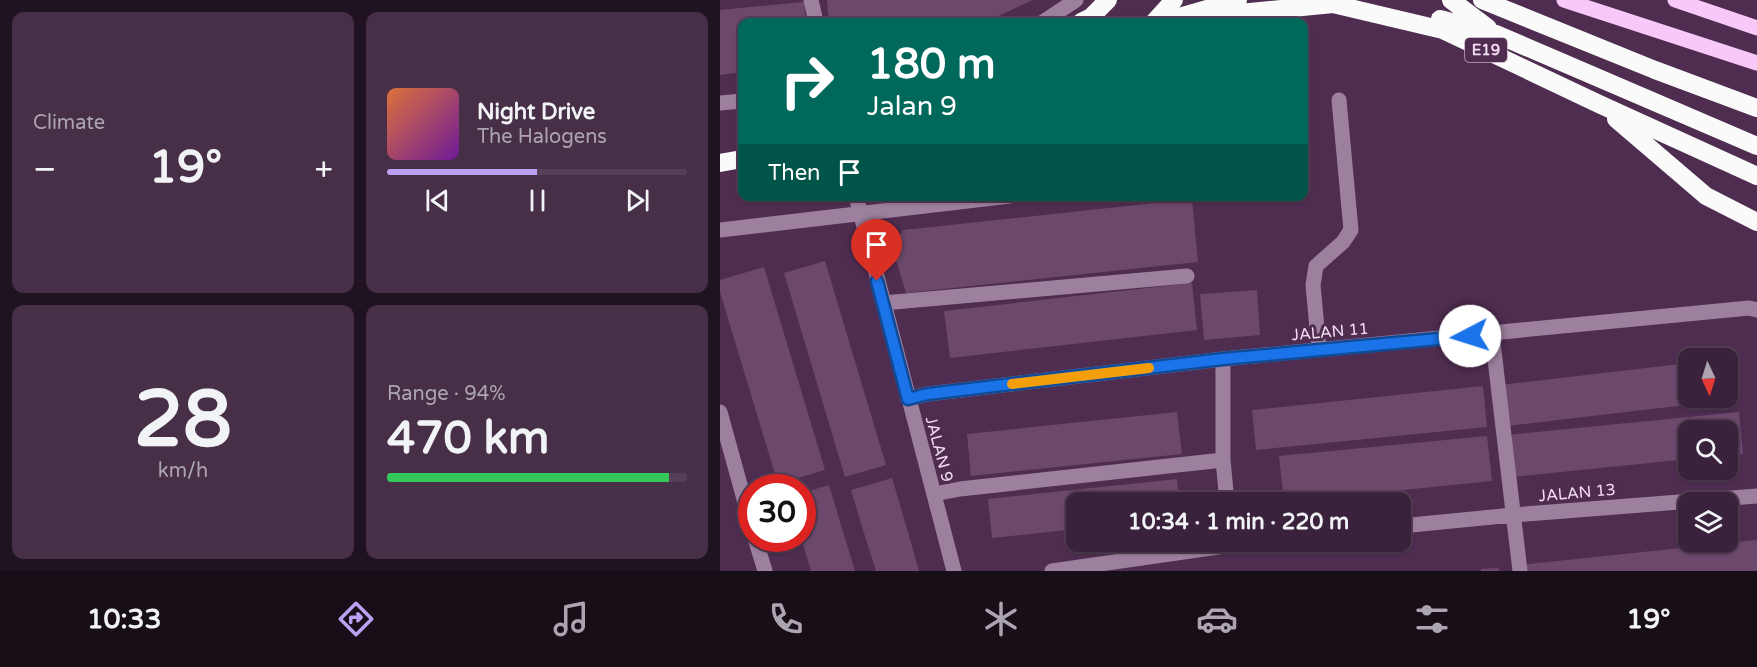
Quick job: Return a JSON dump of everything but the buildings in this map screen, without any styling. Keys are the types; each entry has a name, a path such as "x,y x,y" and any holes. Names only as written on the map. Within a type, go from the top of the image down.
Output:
{"highway":[{"path":"1087,18 1108,0"},
{"path":"1157,18 1173,0"},
{"path":"1175,18 1238,0"},
{"name":"E19","path":"1368,0 1496,34 1757,146"},
{"path":"1451,0 1496,34"},
{"path":"1482,0 1655,70 1757,108"},
{"name":"E19","path":"1216,18 1239,13 1333,4 1443,30 1757,176"},
{"path":"1599,104 1706,196 1757,222"},
{"path":"720,163 738,161"},
{"path":"720,175 738,173"}],"main road":[{"path":"1564,0 1757,63"},
{"path":"1675,0 1757,28"}],"street":[{"path":"811,0 815,18"},
{"path":"1049,18 1076,0"},
{"path":"1150,18 1164,0"},
{"path":"1319,350 1313,285 1316,266 1343,243 1351,230 1339,100"},
{"path":"720,103 738,101"},
{"name":"JALAN 9","path":"857,201 954,571"},
{"path":"720,230 968,201"},
{"path":"883,303 1187,276"},
{"name":"JALAN 11","path":"908,399 928,394 1223,359 1749,308 1757,310"},
{"path":"1492,334 1520,571"},
{"path":"1223,359 1223,460 1226,492"},
{"path":"720,412 738,477"},
{"path":"934,494 960,489 1223,460"},
{"name":"JALAN 13","path":"1411,525 1757,496"},
{"path":"759,552 765,571"},
{"path":"1058,571 1175,552"}],"slow traffic":[{"path":"1012,384 1149,368"}],"route":[{"path":"877,281 908,399 928,394 1223,359 1470,336"}]}
